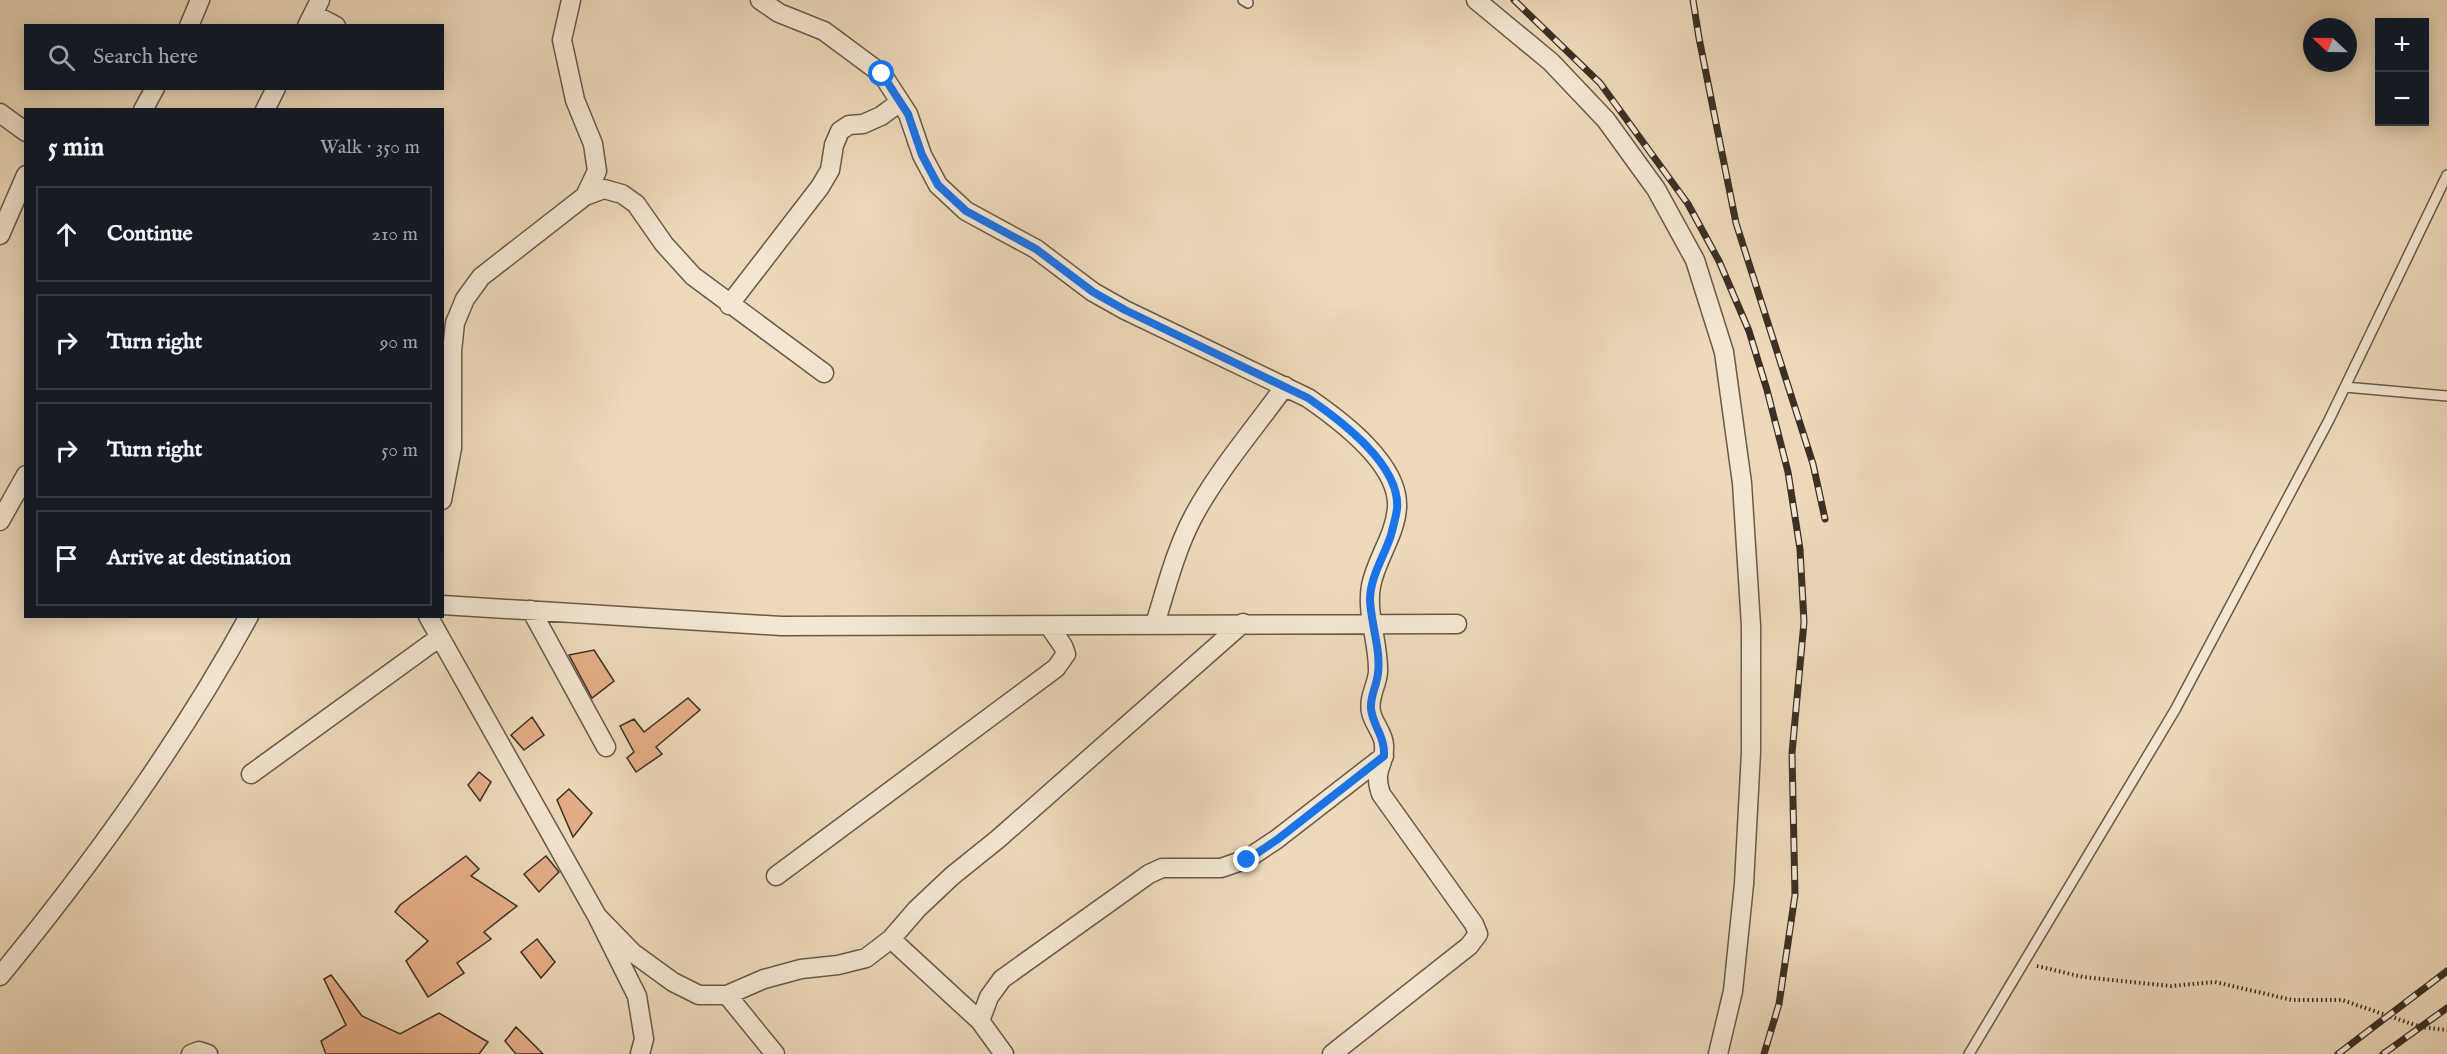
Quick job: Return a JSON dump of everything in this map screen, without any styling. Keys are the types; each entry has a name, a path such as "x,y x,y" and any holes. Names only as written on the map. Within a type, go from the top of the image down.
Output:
{"street":[{"path":"190,24 200,0"},
{"path":"571,0 562,40 575,100 593,144 597,171 585,196"},
{"path":"760,0 779,13 824,32 882,74 908,114 922,155 938,185 966,211 1036,249 1093,292 1125,310 1308,398 1332,415 1365,444 1382,465 1394,487 1397,507 1391,535 1371,585 1370,602 1378,674 1370,698 1371,712 1384,744 1384,756 1376,780 1381,794 1474,924 1478,934 1469,946 1332,1054"},
{"path":"1476,0 1551,62 1606,120 1656,189 1695,260 1724,352 1742,483 1751,626 1751,741 1744,884 1737,955 1733,991 1718,1054"},
{"path":"314,13 333,24"},
{"path":"144,108 153,90"},
{"path":"266,108 275,90"},
{"path":"729,304 820,188 830,170 834,145 840,131 849,125 863,124 881,116 900,102"},
{"path":"0,113 24,131"},
{"path":"0,235 24,180"},
{"path":"444,490 452,448 452,351 455,323 465,299 481,277 585,196 604,189 622,194 636,204 664,244 693,276 824,373"},
{"path":"1155,624 1178,551 1192,519 1284,386"},
{"path":"0,521 24,479"},
{"path":"444,605 782,626 1457,624"},
{"path":"531,610 606,747"},
{"path":"0,976 42,926 156,768 248,618"},
{"path":"430,618 597,916 637,996 644,1039 640,1054"},
{"path":"597,916 633,953 673,981 699,995 727,995 764,979 801,969 838,965 866,958 891,939 917,909 952,876 998,839 1243,623"},
{"path":"776,876 1056,668 1066,654 1064,646 1049,626"},
{"path":"251,774 440,637"},
{"path":"980,1021 989,997 1002,979 1149,874 1162,868 1221,868 1247,860 1278,839 1384,756"},
{"path":"891,939 980,1021 1004,1054"},
{"path":"727,995 775,1054"},
{"path":"191,1054 199,1051 208,1054"}],"lane":[{"path":"1969,1054 2175,710 2345,387 2447,176"},
{"path":"2345,387 2447,396"}],"path":[{"path":"2025,963 2083,977 2171,986 2215,982 2292,1000 2342,1000 2421,1027 2447,1030"}],"building":[{"path":"594,650 614,681 592,698 569,655"},
{"path":"688,698 700,710 656,747 662,754 636,772 627,758 634,752 620,726 634,719 644,732"},
{"path":"532,717 544,735 524,750 511,735"},
{"path":"479,772 491,782 480,801 468,785"},
{"path":"569,789 592,813 573,837 557,800"},
{"path":"466,856 479,869 471,876 517,906 484,932 491,939 457,963 464,973 428,997 406,961 428,941 395,912 400,905"},
{"path":"546,856 559,872 539,892 524,874"},
{"path":"537,939 555,962 541,978 521,952"},
{"path":"331,975 362,1016 400,1034 439,1013 488,1042 479,1054 326,1054 321,1041 346,1025 324,979"},
{"path":"516,1027 543,1054 516,1054 505,1041"}],"railway":[{"path":"1514,0 1600,83 1688,204 1719,261 1749,331 1788,472 1800,549 1804,622 1792,753 1795,895 1779,1004 1764,1054"},
{"path":"1693,0 1736,223 1813,464 1825,519"},
{"path":"2338,1054 2447,971"},
{"path":"2383,1054 2447,1008"}],"route":[{"path":"882,74 908,114 922,155 938,185 966,211 1036,249 1093,292 1125,310 1308,398 1332,415 1365,444 1382,465 1394,487 1397,507 1391,535 1371,585 1370,602 1378,674 1370,698 1371,712 1384,744 1384,756 1278,839 1247,860"}]}
